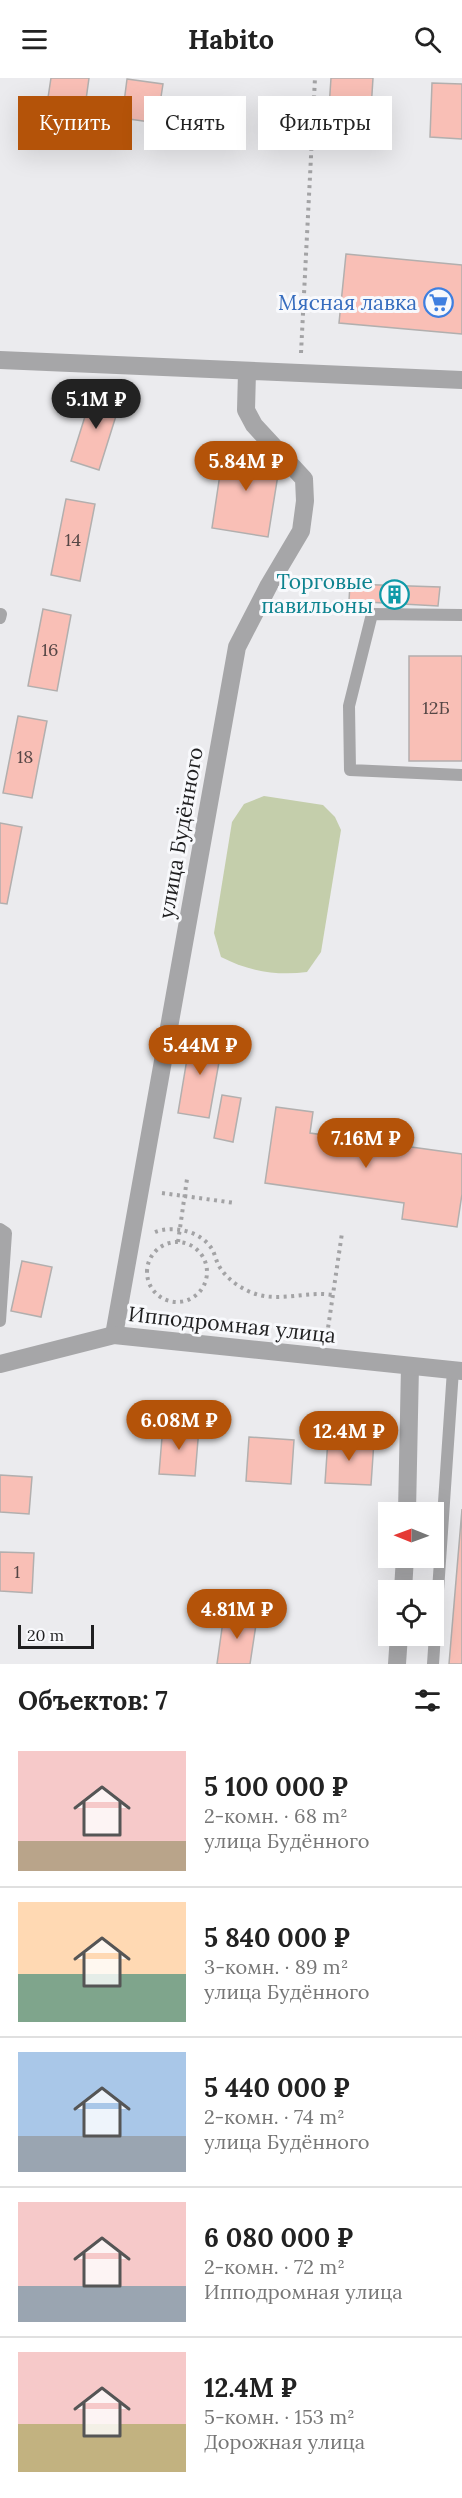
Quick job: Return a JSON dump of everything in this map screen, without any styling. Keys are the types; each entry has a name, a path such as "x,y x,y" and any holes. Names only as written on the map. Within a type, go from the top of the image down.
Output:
{"street":[{"path":"0,360 462,380"},
{"name":"улица Будённого","path":"114,1335 237,647 268,585 301,531 305,501 304,479 254,424 246,411 247,372"},
{"name":"Ипподромная улица","path":"0,1364 114,1335 458,1371"},
{"path":"407,1502 410,1366"},
{"path":"397,1664 398,1646"}],"lane":[{"path":"462,615 372,614 349,706 350,770 462,775"},
{"path":"0,1229 6,1233 0,1322"},
{"path":"433,1664 458,1371"}],"path":[{"path":"300,374 315,78"},
{"path":"178,1242 187,1179"},
{"path":"140,1190 235,1203"},
{"path":"129,1254 150,1234 164,1228 193,1233 211,1248 219,1268 240,1287 260,1296 279,1297 319,1293 333,1295"},
{"path":"324,1357 342,1233"},
{"path":"178,1242 195,1249 202,1256 207,1274 200,1292 182,1302 162,1298 154,1292 147,1273 149,1263 159,1248 178,1242"}],"green space":[{"path":"264,796 323,805 335,817 341,830 321,952 307,972 263,971 231,962 221,957 214,933 232,822 244,804"}],"building":[{"path":"51,78 89,78 87,96 48,96"},
{"path":"331,78 373,78 372,96 330,96"},
{"path":"127,79 163,84 161,96 144,96 144,121 132,119 132,96 125,96"},
{"path":"432,83 462,84 462,139 430,137"},
{"path":"346,254 462,265 462,334 339,323"},
{"path":"93,391 121,400 99,470 71,461"},
{"path":"224,447 281,456 268,537 212,528"},
{"path":"66,499 95,504 80,581 51,575"},
{"name":"Торговые павильоны","path":"350,584 440,587 438,606 349,601"},
{"path":"43,609 71,615 57,691 28,686"},
{"path":"409,656 462,656 462,761 409,761"},
{"path":"18,716 47,721 32,798 3,793"},
{"path":"0,823 22,827 7,904 0,903"},
{"path":"191,1035 223,1040 209,1118 178,1113"},
{"path":"222,1095 241,1098 233,1142 214,1138"},
{"path":"276,1107 313,1112 310,1133 462,1154 462,1194 457,1227 402,1219 404,1203 265,1183"},
{"path":"22,1261 52,1267 41,1317 11,1311"},
{"path":"163,1425 199,1428 195,1476 159,1474"},
{"path":"249,1437 294,1440 291,1484 246,1481"},
{"path":"328,1439 374,1441 371,1485 325,1483"},
{"path":"0,1475 32,1477 29,1514 0,1512"},
{"path":"462,1509 462,1664 449,1664"},
{"path":"0,1552 34,1553 32,1593 0,1591"},
{"path":"224,1614 257,1618 250,1664 217,1664"}],"place":[{"name":"Мясная лавка","path":"438,303"},
{"name":"Торговые павильоны","path":"394,594"}]}
